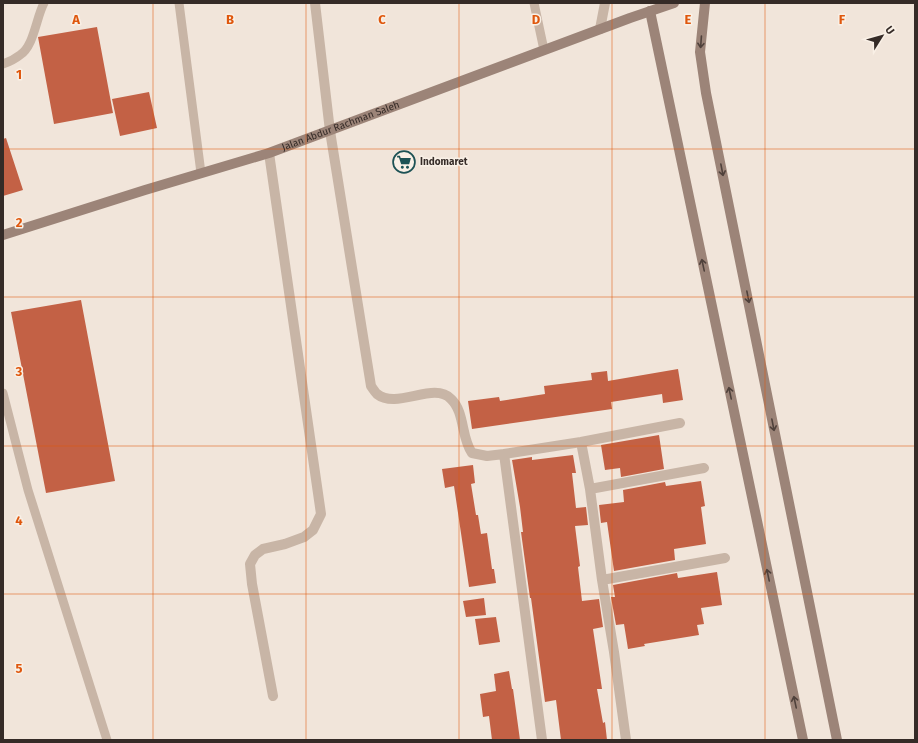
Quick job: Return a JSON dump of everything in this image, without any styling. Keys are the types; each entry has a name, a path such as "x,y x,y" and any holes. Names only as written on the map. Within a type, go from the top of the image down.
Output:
{"street":[{"path":"315,3 330,131 371,386 377,394 387,398 400,399 435,392 445,394 458,408 467,442 472,453 487,456 581,442 680,423"},
{"path":"600,29 605,3"},
{"name":"Jalan Abdur Rachman Saleh","path":"3,235 269,153 600,29 674,3"},
{"path":"704,3 700,52 706,94 837,740"},
{"path":"650,11 803,740"},
{"path":"269,153 321,514 313,530 304,537 285,544 263,549 255,554 250,564 252,584 273,696"},
{"path":"581,442 590,489 626,740"},
{"path":"504,454 542,740"},
{"path":"590,489 704,468"},
{"path":"602,580 725,558"}],"lane":[{"path":"3,64 21,55 26,49 39,12 44,3"},
{"path":"179,3 201,173"},
{"path":"534,3 544,50"},
{"path":"3,393 28,490 107,740"}],"building":[{"path":"97,27 113,113 54,124 38,37"},
{"path":"149,92 157,128 120,136 112,99"},
{"path":"6,138 23,190 3,196 3,139"},
{"path":"81,300 115,481 46,493 11,312"},
{"path":"678,369 683,400 663,403 662,394 611,402 612,409 472,429 468,401 499,397 500,401 545,394 544,386 592,380 591,373 607,371 608,381"},
{"path":"659,435 664,469 621,477 620,468 605,470 601,445"},
{"path":"573,455 576,473 572,473 576,508 586,507 588,525 575,526 580,566 578,567 582,601 599,599 603,627 593,629 602,689 597,689 603,723 605,722 607,740 561,740 556,700 545,702 521,532 523,532 520,507 512,460 532,457 532,460"},
{"path":"473,465 475,483 471,484 476,515 478,515 481,534 487,533 492,569 494,569 496,583 469,587 454,486 445,488 442,469"},
{"path":"701,481 705,506 701,507 706,544 674,549 675,560 614,571 607,522 601,523 599,505 624,502 623,490 665,482 666,486"},
{"path":"717,572 722,605 701,608 704,624 697,625 699,635 644,644 645,646 628,649 624,624 616,625 611,597 615,597 613,585 677,573 678,578"},
{"path":"484,598 486,615 466,617 463,601"},
{"path":"496,617 500,642 479,645 475,619"},
{"path":"509,671 520,740 492,740 489,716 483,717 480,694 496,691 494,674"}],"place":[{"name":"Indomaret","path":"404,162"}]}
